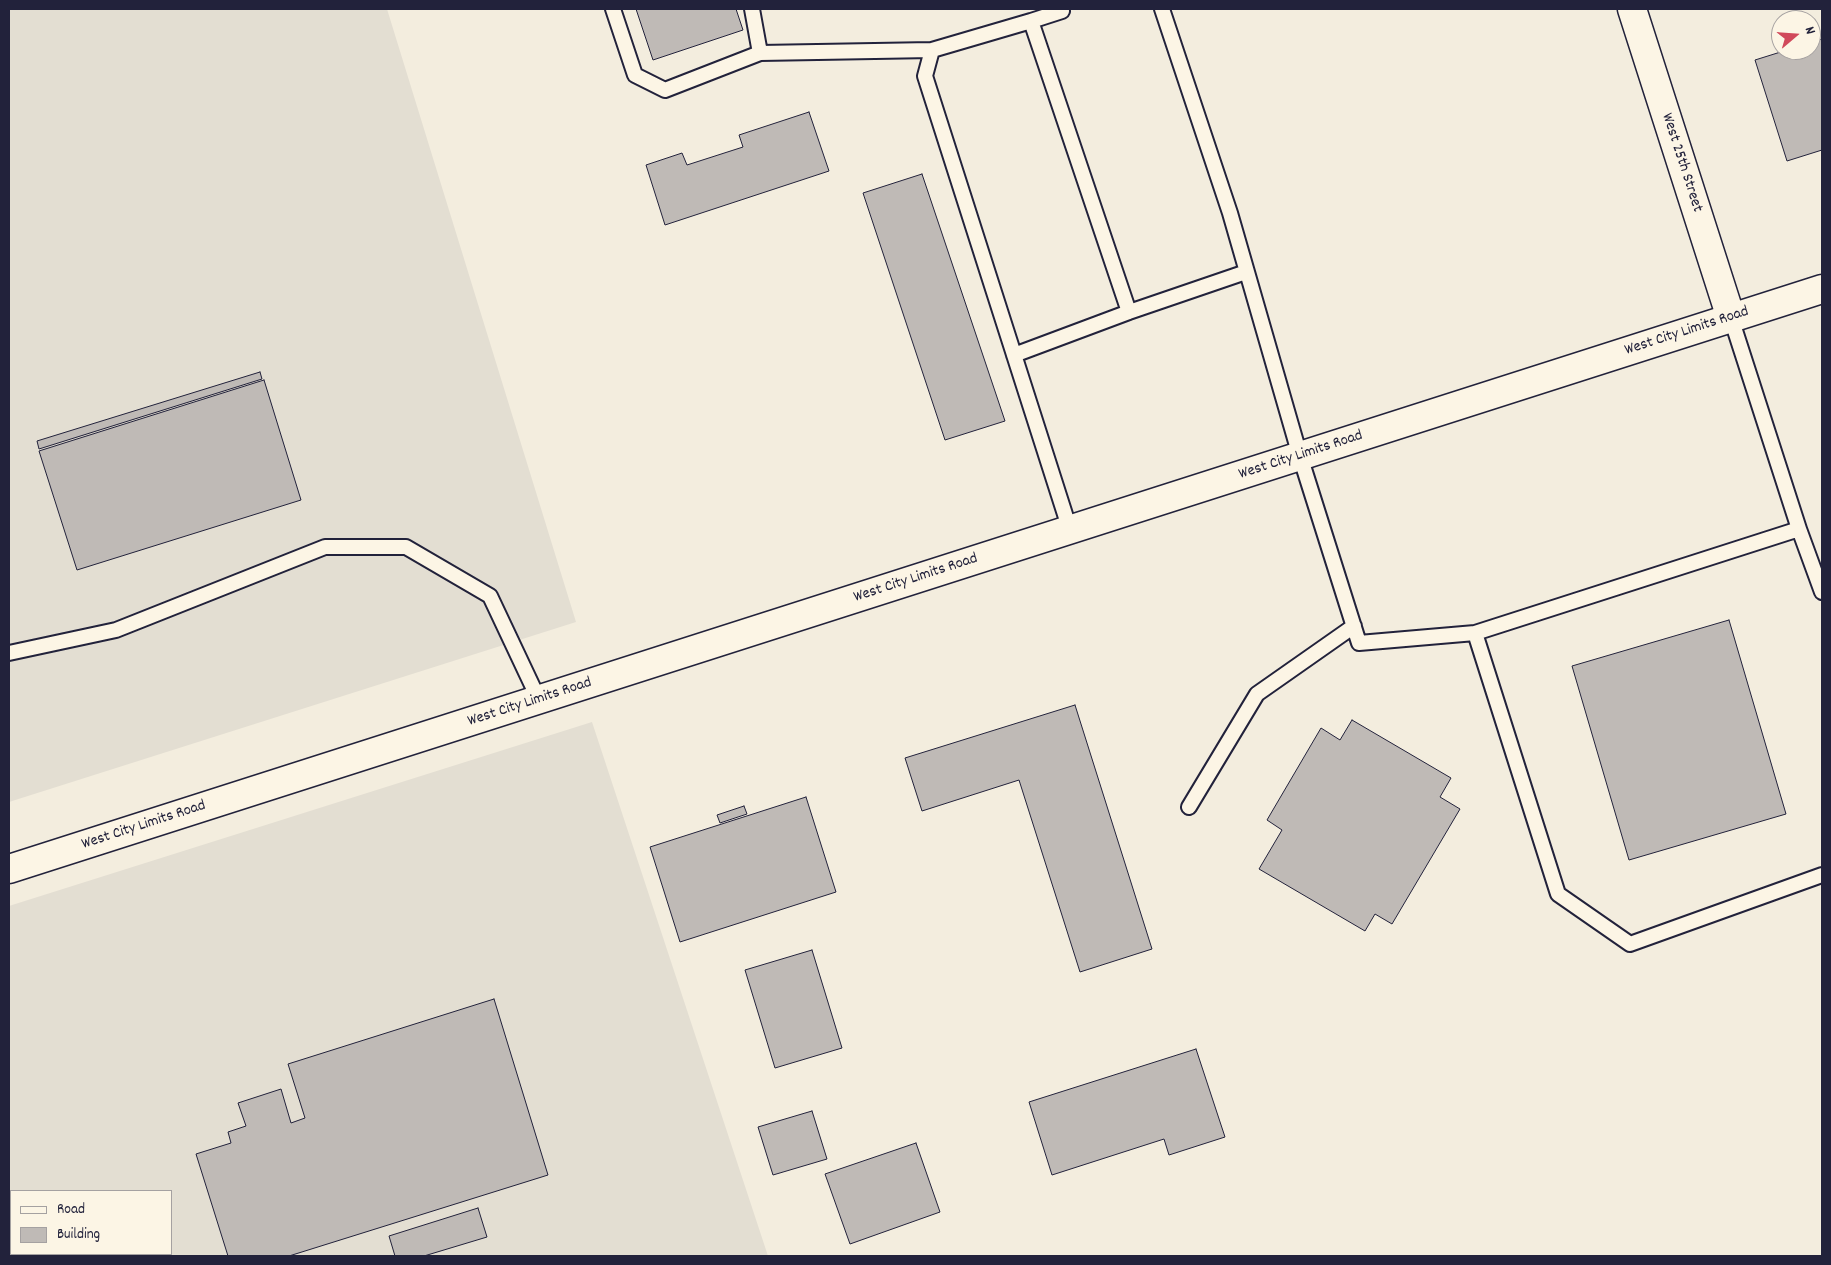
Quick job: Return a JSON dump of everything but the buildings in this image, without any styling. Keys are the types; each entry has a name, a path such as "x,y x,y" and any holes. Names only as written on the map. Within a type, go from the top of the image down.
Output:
{"street":[{"name":"West 25th Street","path":"1638,10 1731,318"},
{"name":"West City Limits Road","path":"9,869 1822,289"}],"lane":[{"path":"613,9 635,75 665,90 760,53 932,50 1031,21 1064,9"},
{"path":"752,9 760,53"},
{"path":"1162,9 1230,213 1300,456 1359,643 1475,633 1799,529"},
{"path":"1031,21 1128,312"},
{"path":"932,50 925,76 1070,530"},
{"path":"1014,355 1128,312 1246,272"},
{"path":"1731,318 1799,529 1822,592"},
{"path":"9,652 116,630 325,547 406,547 490,596 539,700"},
{"path":"1190,807 1257,694 1354,626"},
{"path":"1475,633 1558,894 1622,939 1630,944 1822,875"}],"shaded area":[{"path":"9,9 387,9 576,622 9,802"},
{"path":"592,722 768,1256 9,1256 9,906"}]}
